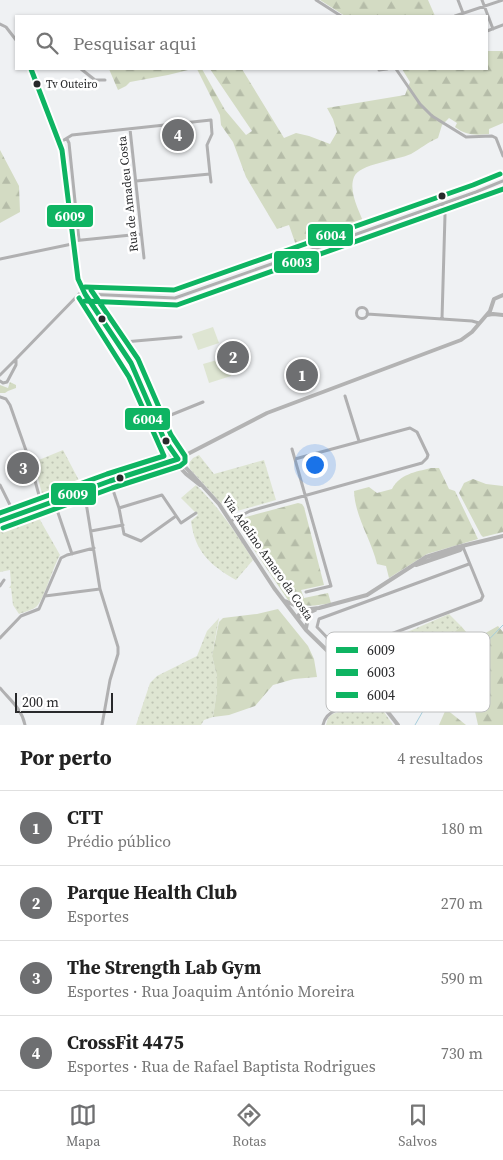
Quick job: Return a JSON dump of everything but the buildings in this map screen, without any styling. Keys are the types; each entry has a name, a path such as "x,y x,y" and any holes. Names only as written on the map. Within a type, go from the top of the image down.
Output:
{"main road":[{"path":"0,521 84,490 176,460 267,413 461,340 479,324 493,306 494,299 501,295 503,290"},
{"path":"493,306 495,311 501,314"},
{"path":"485,316 501,314"},
{"path":"186,456 186,467"},
{"name":"Via Adelino Amaro da Costa","path":"176,460 186,467 205,488 231,521 282,598 306,630 326,649"},
{"name":"Via Adelino Amaro da Costa","path":"176,460 186,474 205,488"},
{"path":"297,618 299,612 367,595 412,566 460,550 463,547 503,536"},
{"path":"282,598 296,607 307,611"},
{"path":"306,630 307,611"},
{"name":"Via Adelino Amaro da Costa","path":"388,712 398,725"}],"street":[{"path":"316,0 339,15"},
{"path":"458,0 463,14"},
{"path":"482,0 488,15"},
{"path":"459,15 503,0"},
{"path":"488,16 493,29"},
{"path":"0,24 6,27 15,39"},
{"path":"488,31 503,25"},
{"path":"31,70 63,158 76,270 84,292 136,374 164,439 176,460"},
{"path":"82,70 95,80 105,80"},
{"path":"397,70 420,104 432,116 466,137 492,136 496,138 503,156"},
{"path":"59,143 72,135 211,120 212,134 207,145 211,182"},
{"name":"Rua de Amadeu Costa","path":"130,128 144,258"},
{"path":"67,139 69,143 79,240"},
{"path":"136,181 210,174"},
{"path":"0,374 84,292 167,299 175,298 443,204 503,181"},
{"path":"442,319 445,214 443,204"},
{"path":"0,259 79,240 141,234"},
{"path":"367,314 472,321 479,324"},
{"path":"119,345 124,342 181,337"},
{"path":"0,381 3,383 8,382 16,365 16,359"},
{"path":"345,396 359,442"},
{"path":"0,397 6,399 10,405 29,459 42,506"},
{"path":"156,421 203,402"},
{"path":"231,521 250,510 422,463 428,455 417,432 413,428 295,459"},
{"path":"292,449 331,586 306,592"},
{"path":"110,481 119,508 124,534 141,540 176,516"},
{"path":"0,485 1,491 15,515"},
{"path":"84,490 100,589 118,647 102,725"},
{"path":"119,508 162,495 181,523 196,513"},
{"path":"54,501 72,554"},
{"path":"91,530 122,525"},
{"path":"395,632 482,600 483,596 463,547"},
{"path":"0,638 20,616 39,609 61,558 94,548"},
{"path":"326,636 317,627 319,619 469,564"},
{"path":"0,586 4,580"},
{"path":"45,596 100,589"},
{"path":"0,688 18,708 24,718 25,725"},
{"path":"323,725 324,719 333,712"}],"green space":[{"path":"320,0 428,0 435,15 343,15"},
{"path":"488,51 503,51 503,123 489,129 489,134 480,135 463,132 455,127 457,123 449,118 442,125 438,138 411,154 363,169 354,177 352,189 365,226 298,251 289,225 277,229 246,177 233,142 221,125 220,115 198,70 203,70 225,110 246,135 252,131 211,70 243,70 284,138 296,133 330,144 337,132 327,108 405,95 410,82 403,70 488,70"},
{"path":"109,70 188,70 130,82 118,90"},
{"path":"0,150 19,186 20,212 0,223"},
{"path":"213,327 219,343 198,350 192,334"},
{"path":"224,358 231,376 209,383 203,364"},
{"path":"10,382 16,385 16,388 0,393 0,385 8,388"},
{"path":"63,450 83,488 44,502 34,462"},
{"path":"199,455 214,474 264,460 276,500 230,513 190,469 189,463"},
{"path":"439,468 449,489 455,491 478,539 427,554 389,578 386,566 377,564 357,510 354,491 369,487 377,493 392,489 404,477 414,472"},
{"path":"473,479 486,484 503,486 503,532 483,537 481,535 459,493 464,483"},
{"path":"196,485 220,511 253,560 236,580 211,563 196,541 191,521 198,515 181,498"},
{"path":"298,503 304,507 324,585 301,590 304,598 328,593 331,603 309,606 288,600 240,529 243,525 242,521 246,517"},
{"path":"35,511 60,555 40,602 33,609 19,614 13,605 11,588 9,588 11,585 10,570 0,572 0,525"},
{"path":"278,609 308,646 314,659 317,677 294,679 273,685 255,706 229,715 213,717 217,676 212,656 219,622 223,618 257,614"},
{"path":"449,614 461,626 454,632 407,632"},
{"path":"219,618 212,656 217,676 213,717 204,720 201,725 136,725 150,683 157,676 197,656 207,631"},
{"path":"461,626 466,632 454,632"},
{"path":"498,626 503,632 503,725 478,725 475,712 490,712 490,632 487,632"},
{"path":"338,712 384,712 393,725 326,725 327,720 332,714"},
{"path":"445,712 450,712 466,725 439,725"}],"waterway":[{"path":"490,638 503,625"},
{"path":"415,725 422,712"}],"transit line":[{"name":"6009","path":"0,521 110,481 178,459 164,439 131,363 85,294 78,279 62,150 31,70"},
{"name":"6004","path":"85,287 174,290 500,174"},
{"name":"6003","path":"85,301 177,305 503,189"},
{"name":"6003","path":"3,528 112,488 180,466 185,462 185,456 171,435 138,359 91,290"},
{"name":"6004","path":"0,513 107,474 164,456 129,377 79,298"}],"place":[{"name":"Tv Outeiro","path":"37,84"},
{"name":"CrossFit 4475","path":"178,135"},
{"name":"Parque Health Club","path":"233,357"},
{"name":"CTT","path":"302,375"},
{"name":"The Strength Lab Gym","path":"23,468"}]}
